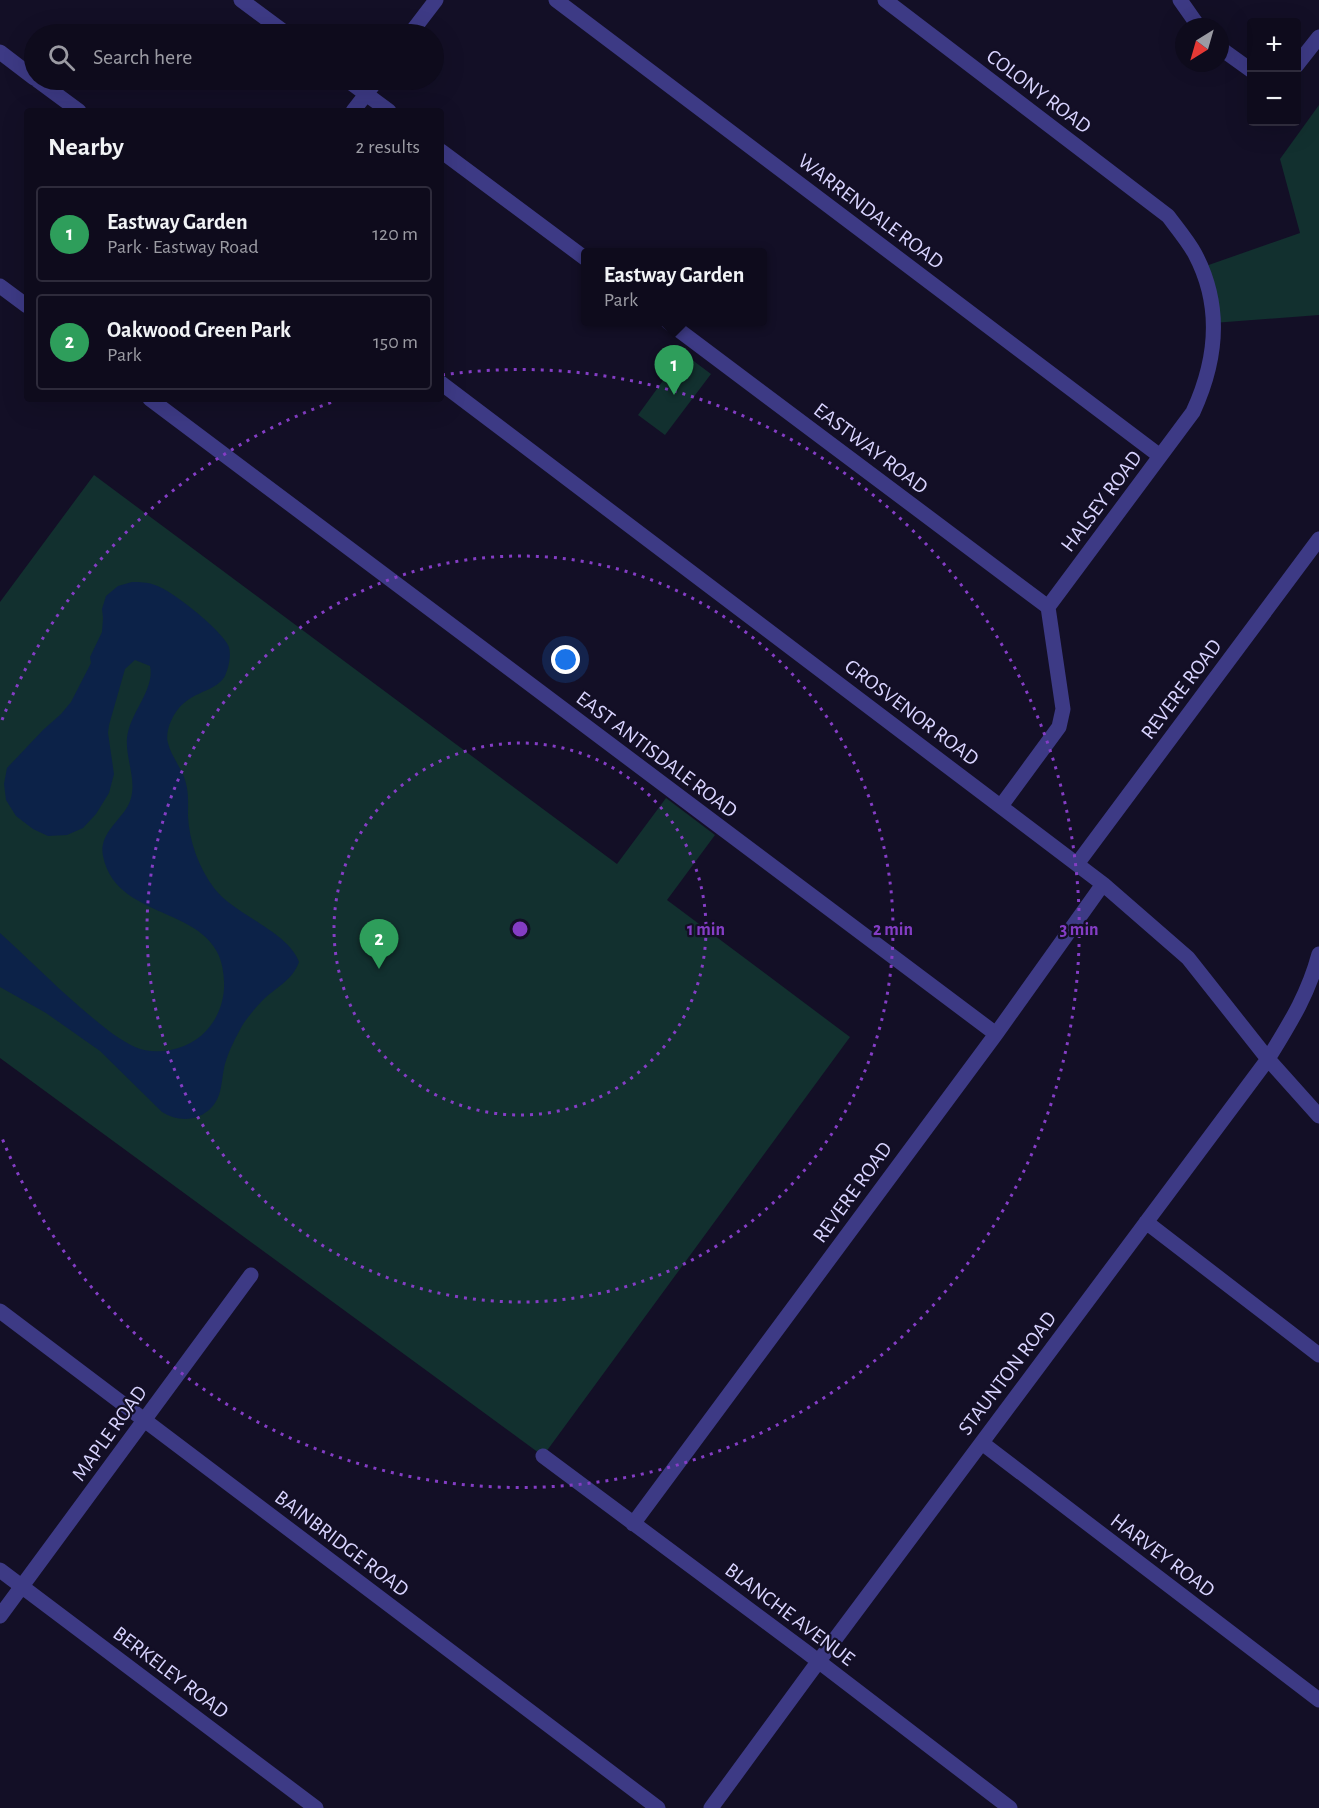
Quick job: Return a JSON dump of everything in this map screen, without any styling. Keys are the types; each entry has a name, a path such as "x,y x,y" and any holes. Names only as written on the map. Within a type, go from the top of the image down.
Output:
{"street":[{"path":"241,0 273,24"},
{"path":"417,24 435,0"},
{"name":"WARRENDALE ROAD","path":"556,0 1160,456"},
{"name":"COLONY ROAD","path":"885,0 1168,216"},
{"path":"1180,0 1193,18"},
{"path":"1301,60 1319,37"},
{"path":"0,52 24,70"},
{"path":"1229,55 1247,68"},
{"path":"51,90 75,108"},
{"path":"361,90 384,108"},
{"path":"355,108 369,90"},
{"path":"444,152 581,256"},
{"name":"HALSEY ROAD","path":"1048,608 1193,412 1205,386 1214,340 1213,311 1195,254 1168,216"},
{"path":"0,286 24,304"},
{"name":"EASTWAY ROAD","path":"675,326 1048,608"},
{"name":"GROSVENOR ROAD","path":"444,385 1103,884 1188,958 1268,1059 1319,1116"},
{"name":"EAST ANTISDALE ROAD","path":"154,402 996,1034"},
{"name":"REVERE ROAD","path":"1077,864 1319,538"},
{"path":"1001,806 1059,727 1063,708 1048,608"},
{"name":"REVERE ROAD","path":"633,1524 996,1034 1103,884"},
{"name":"STAUNTON ROAD","path":"711,1808 1268,1059 1295,1015 1312,978 1319,954"},
{"path":"1146,1222 1319,1355"},
{"name":"MAPLE ROAD","path":"0,1616 251,1275"},
{"name":"BAINBRIDGE ROAD","path":"0,1311 658,1808"},
{"name":"HARVEY ROAD","path":"981,1443 1319,1700"},
{"name":"BLANCHE AVENUE","path":"543,1456 1010,1808"},
{"name":"BERKELEY ROAD","path":"0,1570 316,1808"}],"green space":[{"path":"1319,105 1319,315 1213,323 1200,268 1300,233 1280,159"},
{"path":"683,353 711,374 665,435 638,415"},
{"path":"94,475 617,864 666,798 715,835 667,900 850,1037 543,1456 0,1058 0,602"}],"water":[{"path":"132,582 152,584 184,602 206,620 228,645 230,660 225,676 214,687 184,703 171,721 167,741 185,780 190,835 204,872 223,898 284,941 299,962 292,974 262,1001 242,1026 227,1059 216,1102 201,1116 188,1119 175,1118 162,1112 100,1051 46,1013 0,987 0,933 82,1009 113,1034 135,1047 163,1051 182,1047 199,1037 211,1026 220,1008 224,981 219,956 207,938 189,925 128,894 112,878 103,856 102,849 106,836 126,809 132,792 127,738 129,728 149,684 150,666 135,660 125,669 109,725 108,733 114,774 109,793 96,814 83,828 67,835 48,836 33,829 16,816 6,800 4,784 7,768 71,702 91,663 90,657 102,632 102,609 106,596 118,586"}],"place":[{"name":"Eastway Garden","path":"674,395"},
{"name":"Oakwood Green Park","path":"379,969"}]}
